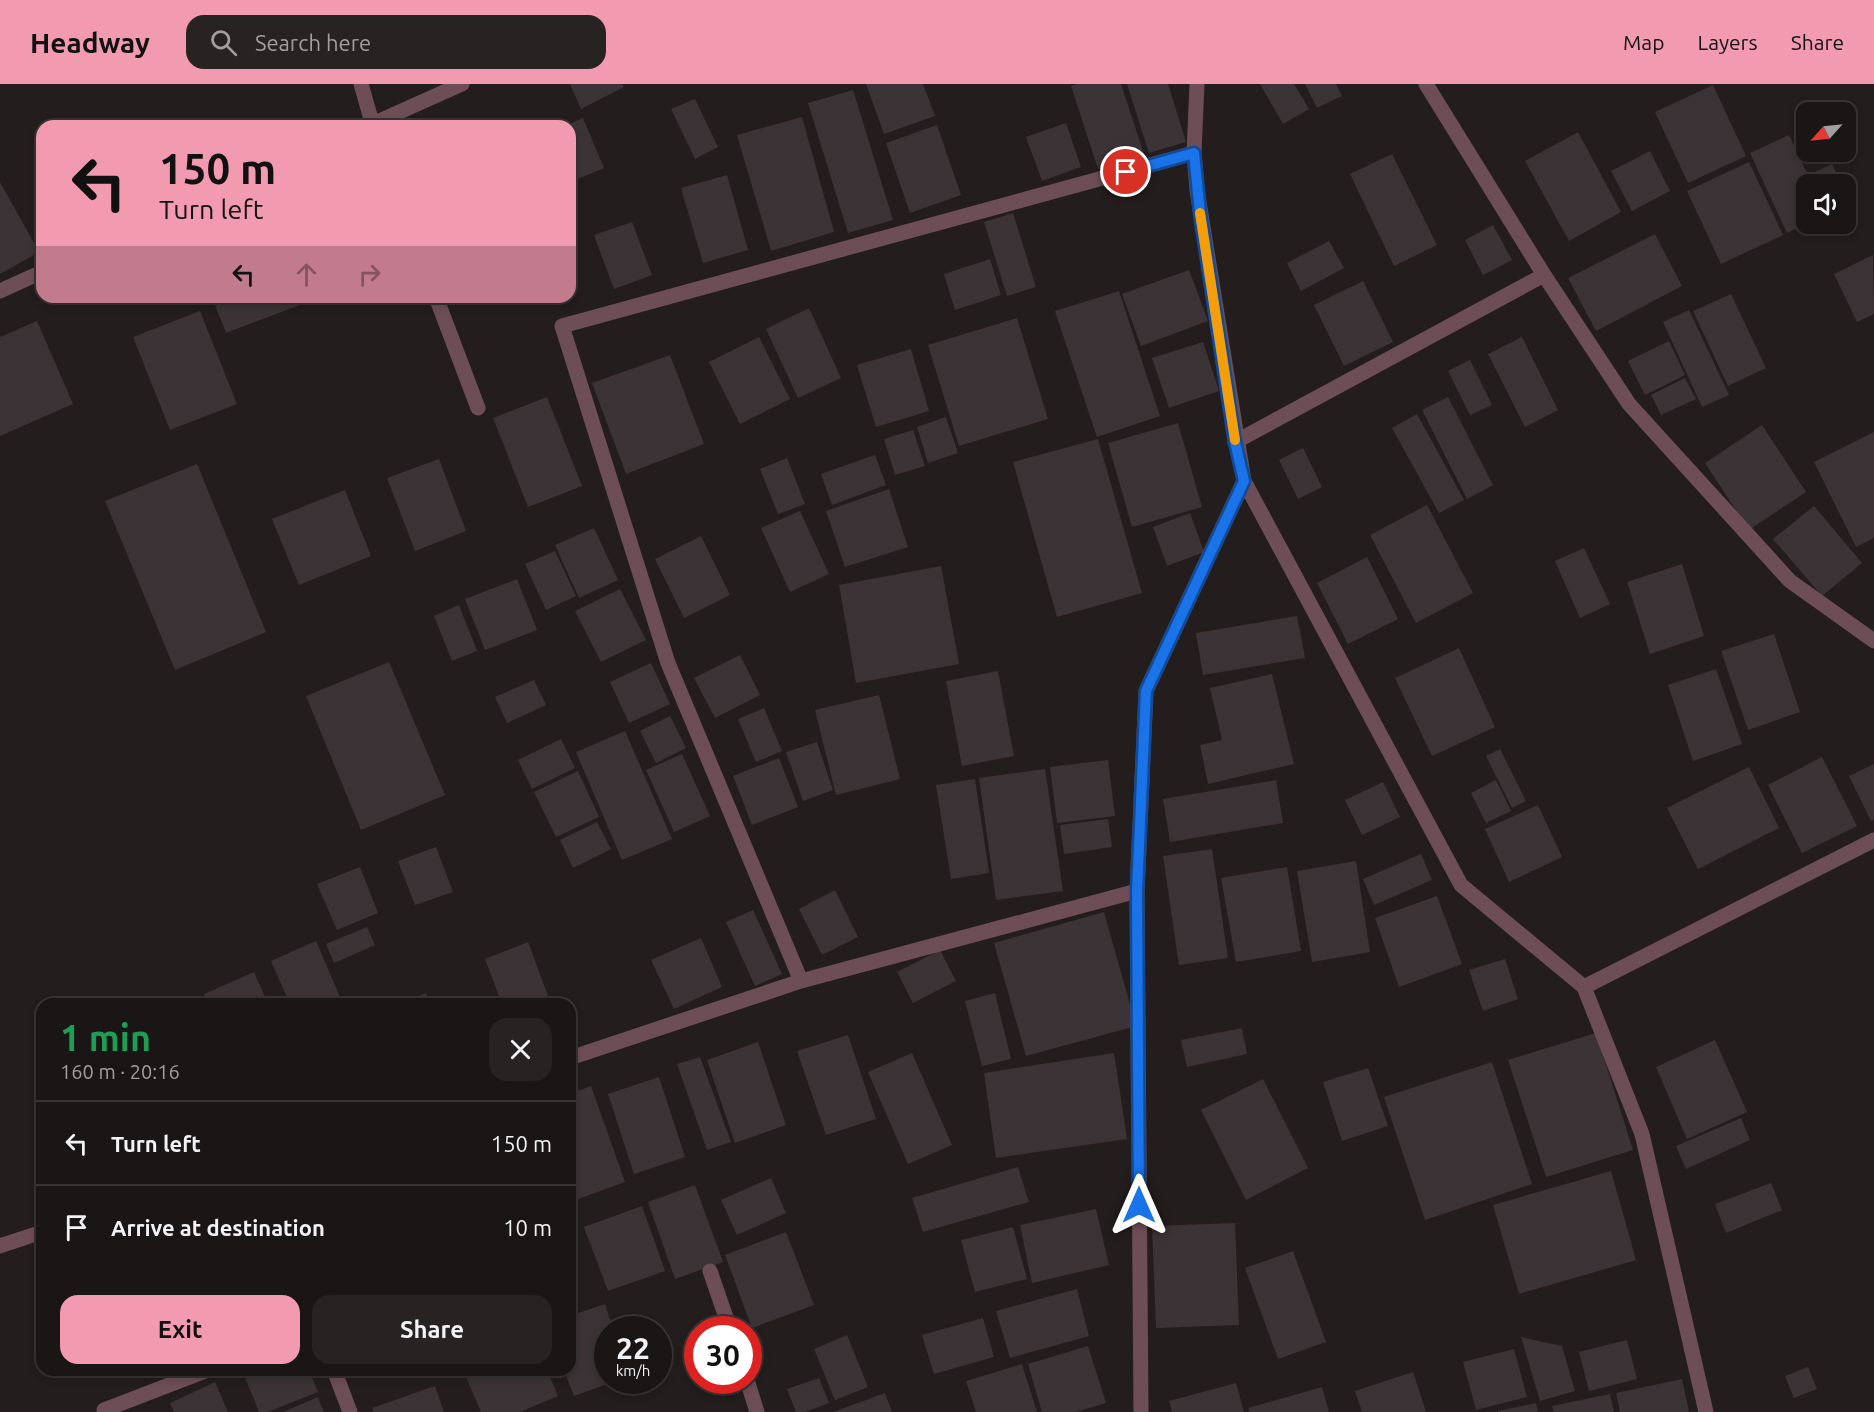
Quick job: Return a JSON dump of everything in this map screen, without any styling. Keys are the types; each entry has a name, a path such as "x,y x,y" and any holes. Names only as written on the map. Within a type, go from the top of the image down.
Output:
{"street":[{"path":"361,84 370,120"},
{"path":"382,120 462,84"},
{"path":"1197,84 1194,153 1197,190 1235,442 1244,481 1461,885 1584,987 1642,1134 1706,1412"},
{"path":"1426,84 1544,274 1629,404 1790,581 1874,641"},
{"path":"801,981 668,663 562,326 1194,153"},
{"path":"1235,442 1544,274"},
{"path":"0,291 36,275"},
{"path":"438,303 478,408"},
{"path":"1141,1412 1137,891 1146,691 1244,481"},
{"path":"1584,987 1874,840"},
{"path":"576,1056 801,981 1137,891"},
{"path":"0,1246 36,1234"},
{"path":"710,1271 726,1316"},
{"path":"105,1412 104,1410 192,1376"},
{"path":"336,1376 350,1412"},
{"path":"752,1394 758,1412"}],"building":[{"path":"570,84 622,84 624,87 581,109"},
{"path":"866,84 923,84 935,116 884,134"},
{"path":"1121,84 1144,154 1098,169 1071,86"},
{"path":"1127,84 1168,84 1186,142 1149,153"},
{"path":"1260,84 1294,84 1309,109 1283,124"},
{"path":"1305,84 1336,84 1342,96 1317,108"},
{"path":"1713,85 1746,156 1688,183 1655,112"},
{"path":"853,90 893,220 848,233 808,103"},
{"path":"695,99 718,147 695,159 671,109"},
{"path":"802,117 834,232 771,251 737,135"},
{"path":"583,118 604,168 576,180 576,121"},
{"path":"1066,123 1081,167 1042,181 1026,137"},
{"path":"937,125 961,195 910,213 886,143"},
{"path":"1578,132 1621,212 1569,241 1525,161"},
{"path":"1789,135 1796,150 1796,162 1802,162 1807,174 1796,174 1796,229 1787,233 1750,153"},
{"path":"1650,151 1670,191 1632,211 1611,171"},
{"path":"1392,154 1437,245 1394,266 1350,174"},
{"path":"1749,162 1783,235 1721,264 1687,191"},
{"path":"1832,164 1837,174 1814,174"},
{"path":"727,175 748,250 703,263 681,188"},
{"path":"0,182 36,247 36,254 0,274"},
{"path":"1013,213 1036,287 1007,296 984,222"},
{"path":"632,222 652,275 614,289 594,235"},
{"path":"1493,225 1512,260 1483,275 1465,240"},
{"path":"1655,234 1682,286 1596,331 1568,278"},
{"path":"1329,241 1344,268 1301,291 1287,263"},
{"path":"1873,255 1874,314 1857,322 1834,274"},
{"path":"990,259 1001,295 955,310 944,274"},
{"path":"1189,270 1208,321 1141,346 1122,294"},
{"path":"1363,281 1393,342 1344,366 1314,305"},
{"path":"1119,291 1160,416 1097,437 1055,311"},
{"path":"1731,294 1766,368 1728,386 1693,311"},
{"path":"214,303 305,303 226,333"},
{"path":"809,308 841,378 798,398 766,329"},
{"path":"1689,310 1729,395 1702,407 1663,322"},
{"path":"200,311 237,404 170,430 133,337"},
{"path":"1017,318 1048,419 959,446 928,345"},
{"path":"37,321 73,404 0,436 0,337"},
{"path":"759,337 790,399 740,424 709,362"},
{"path":"1522,337 1558,410 1525,427 1488,354"},
{"path":"1669,341 1685,375 1645,395 1628,361"},
{"path":"1203,342 1219,391 1169,408 1152,358"},
{"path":"911,349 929,411 876,427 857,365"},
{"path":"670,355 704,444 626,474 592,383"},
{"path":"1470,360 1492,405 1470,415 1448,371"},
{"path":"1685,378 1696,399 1661,415 1651,395"},
{"path":"547,397 582,486 528,507 493,418"},
{"path":"1448,397 1493,485 1467,499 1422,410"},
{"path":"1417,414 1464,500 1439,513 1392,428"},
{"path":"946,417 958,453 928,463 917,427"},
{"path":"1178,423 1202,507 1132,527 1108,443"},
{"path":"1762,425 1806,492 1749,530 1705,463"},
{"path":"913,430 925,466 895,475 884,439"},
{"path":"1874,432 1874,538 1856,547 1814,462"},
{"path":"1098,439 1142,593 1057,617 1013,462"},
{"path":"1303,448 1322,487 1298,499 1279,460"},
{"path":"875,455 886,485 832,505 821,474"},
{"path":"787,458 805,504 778,514 760,469"},
{"path":"439,459 466,531 415,551 387,478"},
{"path":"197,464 266,632 175,670 105,501"},
{"path":"889,489 908,547 845,567 826,511"},
{"path":"345,490 371,556 299,585 272,519"},
{"path":"1427,505 1473,593 1416,623 1370,535"},
{"path":"1814,506 1862,563 1822,596 1773,539"},
{"path":"800,511 829,574 790,592 761,528"},
{"path":"1190,513 1204,552 1167,566 1153,527"},
{"path":"594,528 618,580 579,598 555,545"},
{"path":"701,536 730,595 684,618 655,559"},
{"path":"1584,548 1610,604 1580,618 1555,561"},
{"path":"555,551 576,596 546,610 525,564"},
{"path":"1367,557 1398,619 1348,644 1317,583"},
{"path":"1682,564 1704,636 1650,654 1627,582"},
{"path":"941,566 959,664 856,683 839,585"},
{"path":"517,579 537,630 485,650 465,599"},
{"path":"620,589 646,640 601,662 575,611"},
{"path":"459,605 477,651 452,661 434,616"},
{"path":"1297,616 1305,658 1203,675 1196,633"},
{"path":"1774,634 1800,712 1748,730 1721,651"},
{"path":"1459,648 1495,727 1432,756 1395,678"},
{"path":"740,655 760,695 715,718 694,678"},
{"path":"389,662 445,795 361,830 306,696"},
{"path":"651,663 670,704 629,723 610,682"},
{"path":"1716,669 1742,744 1693,761 1668,685"},
{"path":"998,671 1014,756 962,766 946,681"},
{"path":"1272,674 1294,764 1208,784 1200,745 1222,740 1210,688"},
{"path":"534,680 546,705 507,723 495,697"},
{"path":"879,695 900,779 836,795 815,710"},
{"path":"764,708 782,751 756,762 738,719"},
{"path":"670,716 686,748 656,763 640,731"},
{"path":"625,731 672,839 622,860 576,752"},
{"path":"561,739 575,768 532,789 518,760"},
{"path":"817,742 833,790 803,801 786,752"},
{"path":"1500,749 1526,801 1512,808 1486,756"},
{"path":"682,754 710,816 674,832 646,770"},
{"path":"1822,757 1857,826 1802,853 1768,785"},
{"path":"779,758 798,807 752,825 733,776"},
{"path":"1108,760 1115,816 1057,823 1050,767"},
{"path":"1874,764 1874,820 1871,821 1849,776"},
{"path":"1749,767 1779,828 1698,869 1667,808"},
{"path":"1045,769 1063,891 996,900 979,778"},
{"path":"578,771 599,817 556,837 534,792"},
{"path":"975,779 989,873 951,879 936,785"},
{"path":"1276,780 1283,823 1170,842 1163,799"},
{"path":"1496,780 1511,811 1486,823 1471,793"},
{"path":"1383,782 1400,817 1362,835 1345,800"},
{"path":"1538,805 1562,857 1509,882 1485,829"},
{"path":"1108,819 1112,847 1064,854 1060,825"},
{"path":"597,822 611,849 573,868 560,840"},
{"path":"436,847 453,892 415,905 398,861"},
{"path":"1212,849 1228,958 1179,965 1163,856"},
{"path":"1421,854 1432,880 1374,905 1363,879"},
{"path":"1356,861 1370,952 1312,962 1297,871"},
{"path":"360,867 378,913 337,930 317,884"},
{"path":"1287,867 1301,951 1236,962 1221,878"},
{"path":"835,890 858,937 822,955 799,909"},
{"path":"1437,896 1462,964 1399,987 1375,918"},
{"path":"753,910 782,974 755,986 726,922"},
{"path":"1104,912 1136,1026 1026,1056 994,943"},
{"path":"367,927 375,945 334,963 326,944"},
{"path":"701,938 722,987 674,1009 651,960"},
{"path":"316,941 340,998 287,998 271,961"},
{"path":"528,942 549,998 500,998 485,959"},
{"path":"940,950 956,981 913,1003 897,972"},
{"path":"1505,959 1518,999 1483,1011 1469,970"},
{"path":"254,972 265,998 206,998 204,994"},
{"path":"426,993 428,998 414,998"},
{"path":"995,993 1011,1059 982,1066 965,1001"},
{"path":"1242,1028 1247,1054 1187,1067 1181,1040"},
{"path":"1596,1033 1633,1150 1546,1177 1508,1060"},
{"path":"848,1035 876,1119 826,1135 797,1051"},
{"path":"1715,1040 1747,1112 1687,1139 1656,1067"},
{"path":"758,1042 786,1125 735,1143 707,1060"},
{"path":"912,1053 952,1145 908,1164 868,1072"},
{"path":"1114,1053 1127,1139 996,1158 984,1073"},
{"path":"700,1057 731,1142 707,1150 677,1064"},
{"path":"1492,1062 1532,1184 1425,1220 1384,1097"},
{"path":"1368,1068 1388,1126 1342,1141 1323,1082"},
{"path":"659,1077 685,1157 634,1174 608,1094"},
{"path":"1263,1079 1308,1168 1246,1200 1201,1110"},
{"path":"591,1086 625,1182 576,1200 576,1092"},
{"path":"1741,1118 1750,1140 1686,1169 1676,1146"},
{"path":"1018,1167 1029,1202 923,1232 912,1198"},
{"path":"1611,1171 1636,1260 1519,1294 1493,1205"},
{"path":"771,1178 786,1213 737,1235 721,1200"},
{"path":"1771,1183 1782,1210 1726,1233 1715,1204"},
{"path":"695,1185 723,1262 675,1279 648,1202"},
{"path":"642,1206 665,1271 608,1291 584,1227"},
{"path":"1096,1209 1109,1265 1032,1283 1020,1225"},
{"path":"1235,1223 1239,1325 1156,1328 1152,1226"},
{"path":"1013,1227 1027,1279 975,1292 961,1240"},
{"path":"786,1232 814,1305 762,1324 762,1316 748,1316 725,1255"},
{"path":"1293,1251 1326,1342 1278,1359 1245,1268"},
{"path":"1077,1289 1089,1336 1010,1358 996,1311"},
{"path":"605,1304 609,1316 594,1316 594,1389 574,1396 566,1376 576,1376 576,1314"},
{"path":"983,1318 994,1357 934,1374 922,1335"},
{"path":"847,1335 868,1387 835,1400 814,1349"},
{"path":"1521,1337 1562,1346 1575,1391 1540,1401"},
{"path":"1627,1340 1637,1379 1589,1391 1579,1352"},
{"path":"1088,1346 1106,1403 1076,1412 1042,1412 1028,1364"},
{"path":"1514,1349 1527,1397 1476,1410 1463,1362"},
{"path":"1022,1364 1037,1412 976,1412 966,1381"},
{"path":"1808,1367 1817,1389 1794,1398 1785,1376"},
{"path":"1413,1372 1426,1412 1362,1412 1355,1391"},
{"path":"244,1376 311,1376 318,1392 268,1412 259,1412"},
{"path":"466,1376 550,1376 558,1396 520,1412 481,1412"},
{"path":"819,1378 829,1403 805,1412 796,1412 787,1389"},
{"path":"1682,1379 1689,1412 1620,1412 1616,1393"},
{"path":"215,1382 228,1412 174,1412 170,1403"},
{"path":"1236,1383 1244,1412 1172,1412 1169,1401"},
{"path":"435,1386 444,1412 374,1412 372,1408"},
{"path":"1322,1387 1329,1412 1250,1412 1248,1408"},
{"path":"885,1393 892,1412 833,1412"},
{"path":"1610,1394 1614,1412 1554,1412 1552,1406"},
{"path":"318,1397 324,1412 283,1412"},
{"path":"1536,1403 1538,1412 1498,1412 1498,1411"}],"slow traffic":[{"path":"1200,213 1235,440"}],"route":[{"path":"1126,172 1194,153 1200,213 1235,442 1244,481 1146,691 1137,891 1139,1205"}]}
